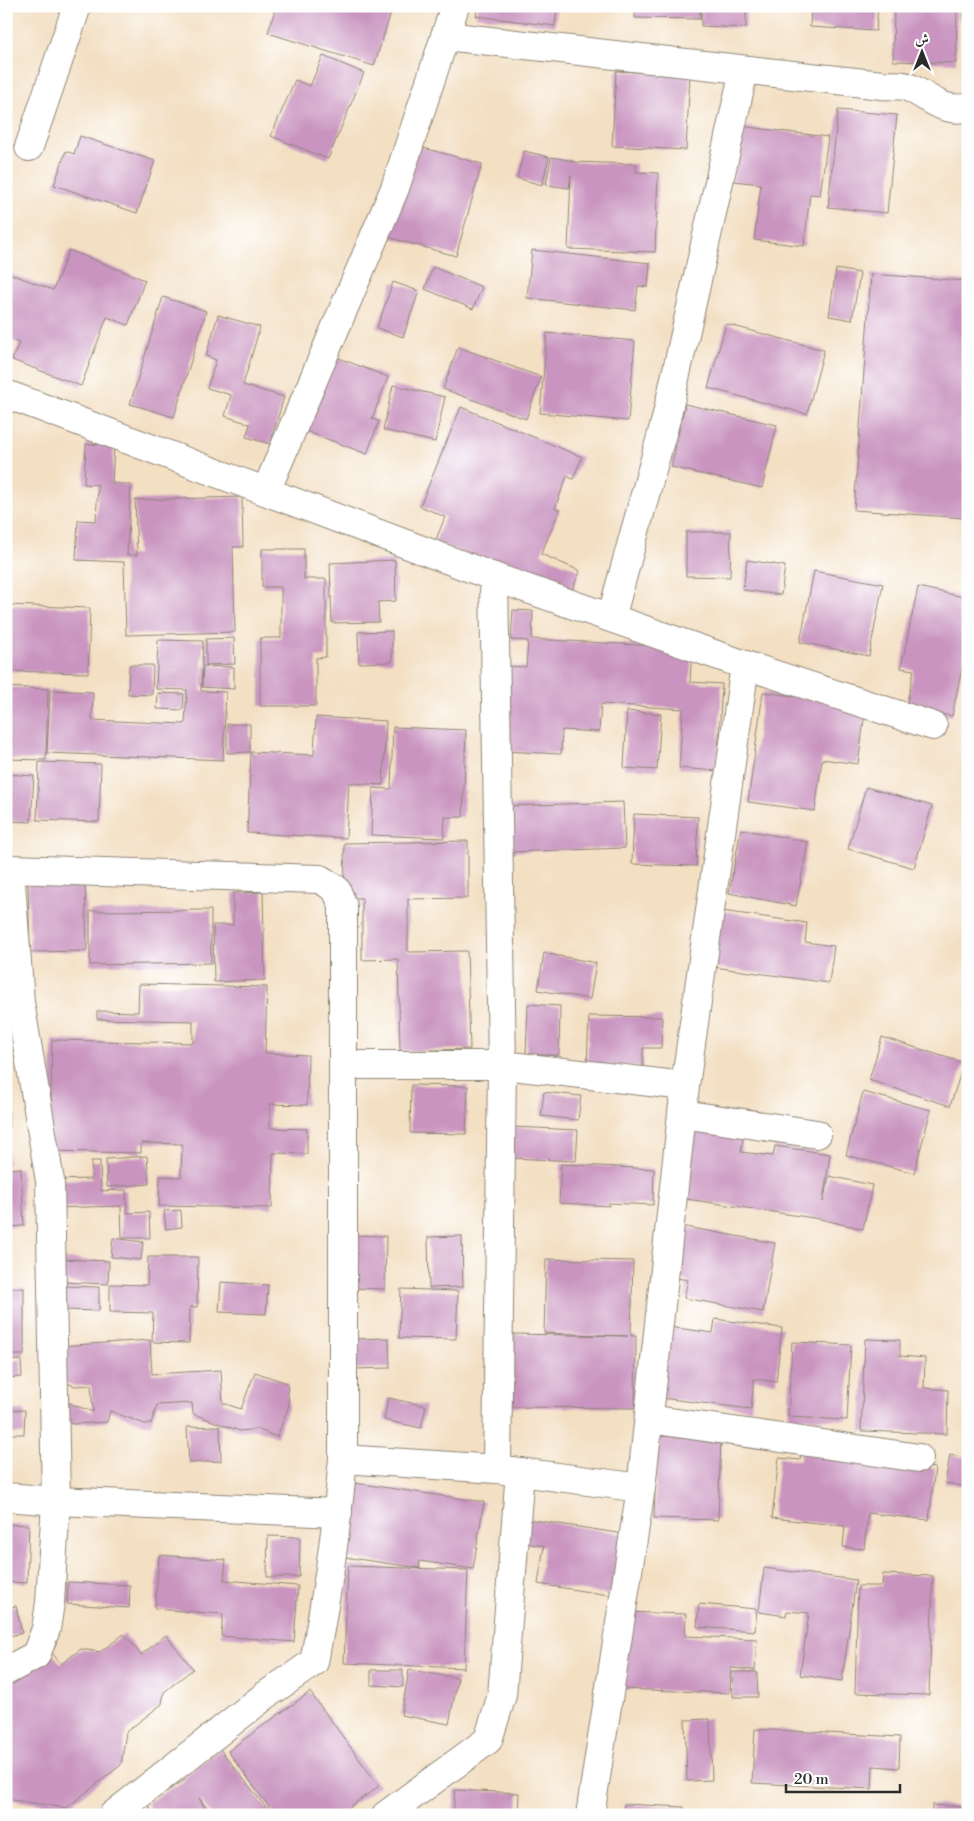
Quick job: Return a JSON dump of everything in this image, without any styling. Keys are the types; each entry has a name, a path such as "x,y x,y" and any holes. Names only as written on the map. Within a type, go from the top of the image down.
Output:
{"street":[{"path":"29,148 77,6"},
{"path":"266,491 395,188 455,6"},
{"path":"445,36 882,85 908,86 938,105 959,110 968,107"},
{"path":"611,618 666,419 744,70"},
{"path":"6,394 494,577 745,665 933,726"},
{"path":"386,1815 488,1740 502,1695 508,1470 494,577"},
{"path":"590,1815 641,1488 685,1086 745,665"},
{"path":"6,1671 36,1655 46,1630 50,1602 56,1502 50,1181 20,1002 8,868 320,879 336,889 343,906 343,1459 327,1593 314,1662 266,1695 113,1815"},
{"path":"343,1065 502,1064 685,1086"},
{"path":"682,1114 817,1134"},
{"path":"648,1419 919,1458"},
{"path":"343,1459 508,1470 641,1488"},
{"path":"6,1497 56,1502 338,1513"}],"building":[{"path":"276,6 393,6 374,66 268,33"},
{"path":"477,6 557,6 555,26 476,16"},
{"path":"636,6 700,6 700,19 635,18"},
{"path":"702,6 746,6 746,28 701,26"},
{"path":"811,6 878,6 876,31 810,27"},
{"path":"894,6 957,6 956,63 893,61"},
{"path":"964,6 968,6 968,23 963,23"},
{"path":"323,56 364,73 328,159 271,136 295,80 310,86"},
{"path":"616,71 690,75 686,150 612,146"},
{"path":"838,110 897,115 887,213 828,207"},
{"path":"739,126 828,137 820,195 810,194 804,246 754,240 761,184 733,181"},
{"path":"80,136 155,161 137,213 54,185 66,151 74,154"},
{"path":"413,145 482,164 456,256 387,237"},
{"path":"524,151 549,157 542,185 517,178"},
{"path":"551,157 573,162 636,164 636,172 658,173 655,252 568,249 571,175 569,188 546,185"},
{"path":"69,250 145,280 128,325 107,317 81,386 12,360 19,343 6,338 6,286 11,274 53,290"},
{"path":"532,250 650,263 648,287 638,286 635,310 527,298"},
{"path":"433,267 482,287 473,309 425,289"},
{"path":"836,269 860,273 852,320 829,316"},
{"path":"871,274 968,281 968,484 965,518 854,510"},
{"path":"393,282 419,291 403,337 377,328"},
{"path":"163,297 206,311 174,417 130,404"},
{"path":"218,315 260,327 243,385 284,397 270,444 246,437 250,424 225,416 231,395 207,388 216,360 206,356"},
{"path":"726,324 824,350 807,414 708,388"},
{"path":"547,333 635,341 628,421 540,413"},
{"path":"458,347 541,377 526,419 443,389"},
{"path":"331,355 388,377 372,419 379,421 367,454 303,430"},
{"path":"393,385 445,397 435,442 383,430"},
{"path":"685,404 777,425 762,488 671,467"},
{"path":"461,407 582,457 573,479 567,476 555,508 560,510 541,554 580,571 570,596 435,542 445,517 420,506"},
{"path":"86,444 114,445 112,483 131,485 127,555 137,555 135,500 242,497 243,547 233,547 235,632 126,635 124,562 76,560 78,520 96,521 98,485 84,484"},
{"path":"686,532 731,532 730,577 686,576"},
{"path":"262,549 304,549 304,579 326,579 326,657 316,658 316,706 260,706 260,638 281,638 281,587 262,587"},
{"path":"395,560 396,601 378,602 379,622 332,623 330,563"},
{"path":"747,560 785,566 781,595 743,590"},
{"path":"814,571 883,584 869,656 800,642"},
{"path":"918,587 968,598 968,639 952,716 906,707 914,670 901,668"},
{"path":"6,605 90,608 88,673 6,671"},
{"path":"513,610 533,611 532,639 692,648 690,682 722,684 717,771 679,768 683,709 601,704 599,732 562,730 561,754 502,751 507,666 526,667 528,641 511,640"},
{"path":"392,631 392,662 359,663 358,632"},
{"path":"234,638 235,664 206,665 206,639"},
{"path":"158,640 203,641 201,691 226,692 223,760 47,753 50,690 93,692 92,720 185,724 187,690 156,689"},
{"path":"129,665 153,665 152,695 128,694"},
{"path":"203,666 234,667 234,689 202,687"},
{"path":"6,687 48,689 46,760 6,759"},
{"path":"763,692 866,706 858,764 822,759 815,811 748,802"},
{"path":"158,693 184,694 183,710 157,709"},
{"path":"627,711 661,714 657,770 624,768"},
{"path":"316,717 386,721 383,785 349,783 346,838 247,833 251,752 314,755"},
{"path":"227,724 250,724 250,752 227,753"},
{"path":"393,727 466,730 463,817 445,817 444,838 371,835 373,788 391,789"},
{"path":"39,762 101,764 99,822 37,820"},
{"path":"6,774 34,776 31,822 6,821"},
{"path":"866,787 932,806 914,868 848,849"},
{"path":"623,802 625,848 508,852 506,806"},
{"path":"634,814 698,817 696,866 632,864"},
{"path":"741,829 808,842 796,906 729,893"},
{"path":"468,841 468,898 408,899 408,952 467,951 470,1049 400,1051 398,959 362,960 362,898 345,898 344,843"},
{"path":"85,881 87,951 30,952 28,882"},
{"path":"263,892 265,980 214,982 213,925 233,925 233,893"},
{"path":"211,910 211,963 90,965 90,911"},
{"path":"722,911 807,923 805,942 834,946 829,983 714,967"},
{"path":"544,953 596,963 590,999 538,990"},
{"path":"139,984 267,987 265,1053 308,1055 307,1105 270,1104 270,1128 307,1129 307,1154 273,1153 272,1208 159,1206 160,1176 181,1177 182,1144 141,1143 141,1153 50,1151 52,1040 193,1043 193,1021 97,1019 97,1011 138,1012"},
{"path":"528,1004 560,1006 559,1055 526,1055"},
{"path":"589,1016 662,1017 661,1048 643,1048 643,1067 587,1065"},
{"path":"882,1037 964,1063 950,1106 869,1080"},
{"path":"411,1085 468,1086 466,1134 410,1133"},
{"path":"544,1092 581,1096 578,1120 541,1116"},
{"path":"863,1092 931,1110 914,1173 846,1155"},
{"path":"6,1111 9,1111 8,1164 6,1164"},
{"path":"691,1125 744,1133 741,1152 773,1156 775,1146 830,1154 823,1202 829,1176 872,1185 863,1229 820,1219 680,1198"},
{"path":"513,1127 578,1130 576,1161 511,1158"},
{"path":"147,1156 149,1184 107,1187 106,1159"},
{"path":"91,1161 100,1161 101,1191 126,1190 127,1213 149,1212 150,1238 122,1238 121,1206 54,1208 53,1180 92,1179"},
{"path":"561,1164 654,1169 653,1205 609,1203 609,1206 559,1203"},
{"path":"21,1168 24,1226 6,1227 6,1169"},
{"path":"181,1210 182,1227 166,1229 164,1211"},
{"path":"675,1225 775,1243 763,1312 684,1298 688,1280 666,1276"},
{"path":"349,1235 386,1236 385,1289 348,1288"},
{"path":"462,1236 463,1287 429,1288 428,1237"},
{"path":"113,1238 143,1242 141,1260 111,1257"},
{"path":"148,1257 198,1257 197,1307 190,1307 189,1343 152,1342 153,1313 110,1312 110,1284 147,1285"},
{"path":"61,1259 109,1261 108,1284 60,1282"},
{"path":"546,1259 633,1261 631,1336 636,1336 635,1408 512,1407 513,1334 628,1336 544,1333"},
{"path":"221,1282 268,1285 266,1314 219,1312"},
{"path":"63,1286 99,1287 99,1311 62,1310"},
{"path":"6,1288 24,1288 24,1355 6,1355"},
{"path":"401,1289 458,1291 456,1339 399,1338"},
{"path":"715,1319 782,1328 776,1382 754,1379 751,1409 661,1398 669,1327 713,1333"},
{"path":"389,1338 390,1368 353,1369 352,1339"},
{"path":"865,1339 900,1340 900,1356 925,1358 924,1388 948,1390 947,1434 861,1431"},
{"path":"150,1340 152,1374 221,1370 223,1403 241,1409 255,1372 287,1383 289,1405 277,1437 257,1429 240,1431 193,1414 192,1403 157,1405 151,1424 145,1424 110,1411 107,1422 72,1424 55,1418 61,1400 93,1412 91,1385 75,1386 57,1380 59,1346"},
{"path":"792,1342 851,1345 847,1420 788,1417"},
{"path":"21,1360 22,1377 6,1378 6,1361"},
{"path":"388,1398 426,1406 421,1428 384,1420"},
{"path":"6,1410 25,1410 24,1434 6,1434"},
{"path":"220,1426 221,1461 189,1463 187,1427"},
{"path":"657,1436 721,1438 718,1520 654,1518"},
{"path":"801,1452 935,1468 929,1520 868,1513 864,1549 843,1547 845,1526 772,1518 779,1458 800,1460"},
{"path":"950,1455 968,1458 968,1487 945,1483"},
{"path":"355,1483 484,1502 473,1569 420,1561 419,1568 344,1557"},
{"path":"527,1519 631,1535 622,1597 538,1584 544,1546 523,1543"},
{"path":"6,1524 29,1525 27,1583 6,1582"},
{"path":"268,1536 300,1537 299,1577 267,1577"},
{"path":"159,1555 226,1560 224,1580 298,1586 294,1642 221,1636 223,1614 155,1609"},
{"path":"348,1566 468,1570 464,1668 344,1663"},
{"path":"764,1568 856,1580 842,1681 800,1675 809,1613 787,1611 786,1616 759,1612"},
{"path":"883,1574 933,1576 929,1695 855,1693 858,1586 882,1586"},
{"path":"68,1582 130,1585 129,1608 67,1604"},
{"path":"699,1604 757,1609 755,1631 697,1627"},
{"path":"16,1606 22,1633 6,1637 6,1608"},
{"path":"623,1612 686,1614 685,1636 757,1639 755,1670 731,1668 730,1693 620,1689"},
{"path":"124,1634 141,1655 166,1635 193,1669 164,1692 162,1704 126,1732 121,1765 66,1808 6,1799 6,1687 9,1685 11,1673 49,1649 61,1664 81,1649 100,1652"},
{"path":"371,1670 403,1670 403,1687 371,1685"},
{"path":"409,1670 458,1678 449,1724 401,1715"},
{"path":"732,1672 757,1672 758,1697 733,1697"},
{"path":"310,1692 379,1786 339,1815 275,1815 228,1751"},
{"path":"710,1719 712,1780 687,1781 685,1720"},
{"path":"755,1729 900,1737 899,1768 873,1766 872,1789 752,1783"},
{"path":"220,1749 272,1815 212,1815 199,1798 208,1815 154,1815 147,1803 185,1780 183,1778"},
{"path":"455,1790 519,1793 518,1815 453,1815"},
{"path":"624,1804 684,1807 684,1815 623,1815"},
{"path":"932,1805 968,1807 968,1815 932,1815"}]}
